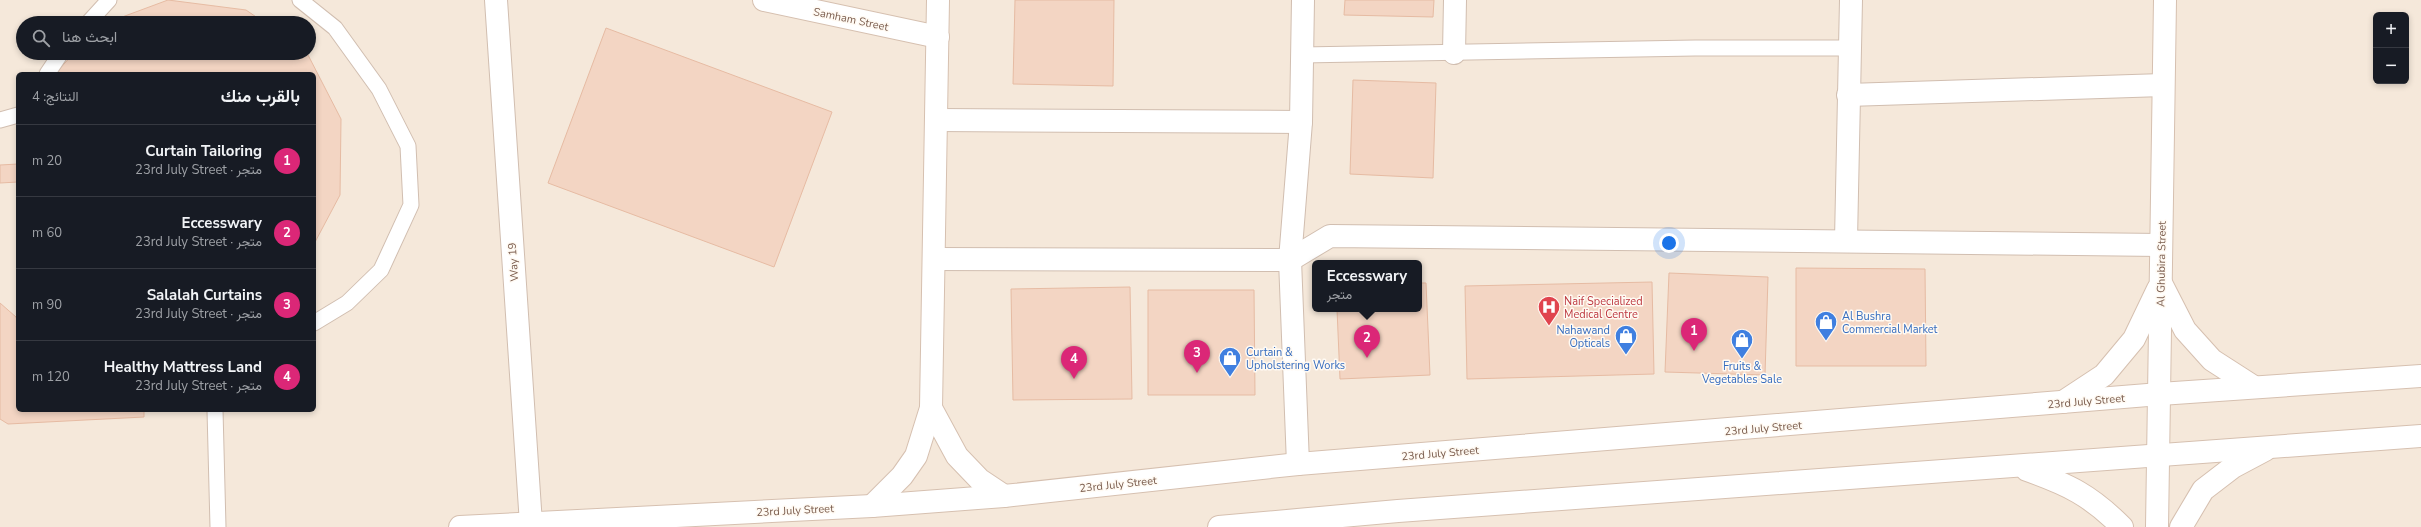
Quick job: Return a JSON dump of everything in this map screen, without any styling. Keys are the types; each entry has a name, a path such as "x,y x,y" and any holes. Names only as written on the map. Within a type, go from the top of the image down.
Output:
{"street":[{"name":"Way 19","path":"496,0 531,524"},
{"name":"Samham Street","path":"764,0 938,37"},
{"path":"872,506 902,476 916,456 931,408 938,0"},
{"path":"1298,464 1290,260 1301,122 1303,0"},
{"path":"1454,53 1455,0"},
{"path":"1846,240 1851,0"},
{"name":"Al Ghubira Street","path":"2157,527 2165,0"},
{"path":"1848,95 2163,86"},
{"path":"936,120 1301,122"},
{"path":"934,259 1290,260 1330,236 1846,240 2162,245"},
{"path":"2161,282 2185,330 2212,360 2254,387"},
{"path":"2060,404 2104,375 2134,339 2161,282"},
{"name":"23rd July Street","path":"460,527 872,506 1004,496 1298,464 2060,404 2160,394 2421,376"},
{"path":"931,408 957,456 980,480 1004,496"},
{"path":"1219,527 1398,511 2018,467 2271,446 2421,436"},
{"path":"2181,527 2203,490 2233,467 2271,446"},
{"path":"2018,467 2062,482 2099,504 2122,527"}],"lane":[{"path":"94,16 109,0"},
{"path":"300,0 335,28 379,89 408,146 409,153 411,205 381,270 347,303 316,322"},
{"path":"1302,55 1850,48"},
{"path":"48,72 56,60"},
{"path":"0,120 16,116"},
{"path":"215,412 218,527"}],"shaded area":[{"path":"0,0 2421,0 2421,527 0,527"}],"building":[{"path":"168,0 246,10 255,16 125,16"},
{"path":"1015,0 1114,0 1113,86 1013,84"},
{"path":"1345,0 1434,0 1433,17 1344,15"},
{"path":"606,28 832,112 774,267 548,183"},
{"path":"68,60 311,60 341,119 340,195 316,240 316,72 57,72"},
{"path":"1353,80 1436,83 1433,178 1350,174"},
{"path":"16,164 16,182 0,183 0,165"},
{"path":"1796,268 1925,269 1926,366 1796,366"},
{"path":"1669,273 1768,277 1765,375 1665,372"},
{"path":"1652,282 1654,374 1467,379 1465,286"},
{"path":"1422,283 1426,283 1430,375 1340,379 1337,312 1422,312"},
{"path":"1130,287 1132,399 1013,400 1011,289"},
{"path":"1148,290 1254,290 1255,395 1148,395"},
{"path":"0,303 16,317 16,412 144,412 144,417 8,424 0,419"}],"place":[{"name":"Naif Specialized Medical Centre","path":"1549,326"},
{"name":"Al Bushra Commercial Market","path":"1826,342"},
{"name":"Curtain Tailoring","path":"1694,351"},
{"name":"Nahawand Opticals","path":"1626,356"},
{"name":"Eccesswary","path":"1367,358"},
{"name":"Fruits & Vegetables Sale","path":"1742,360"},
{"name":"Salalah Curtains","path":"1197,373"},
{"name":"Curtain & Upholstering Works","path":"1230,378"},
{"name":"Healthy Mattress Land","path":"1074,379"}]}
